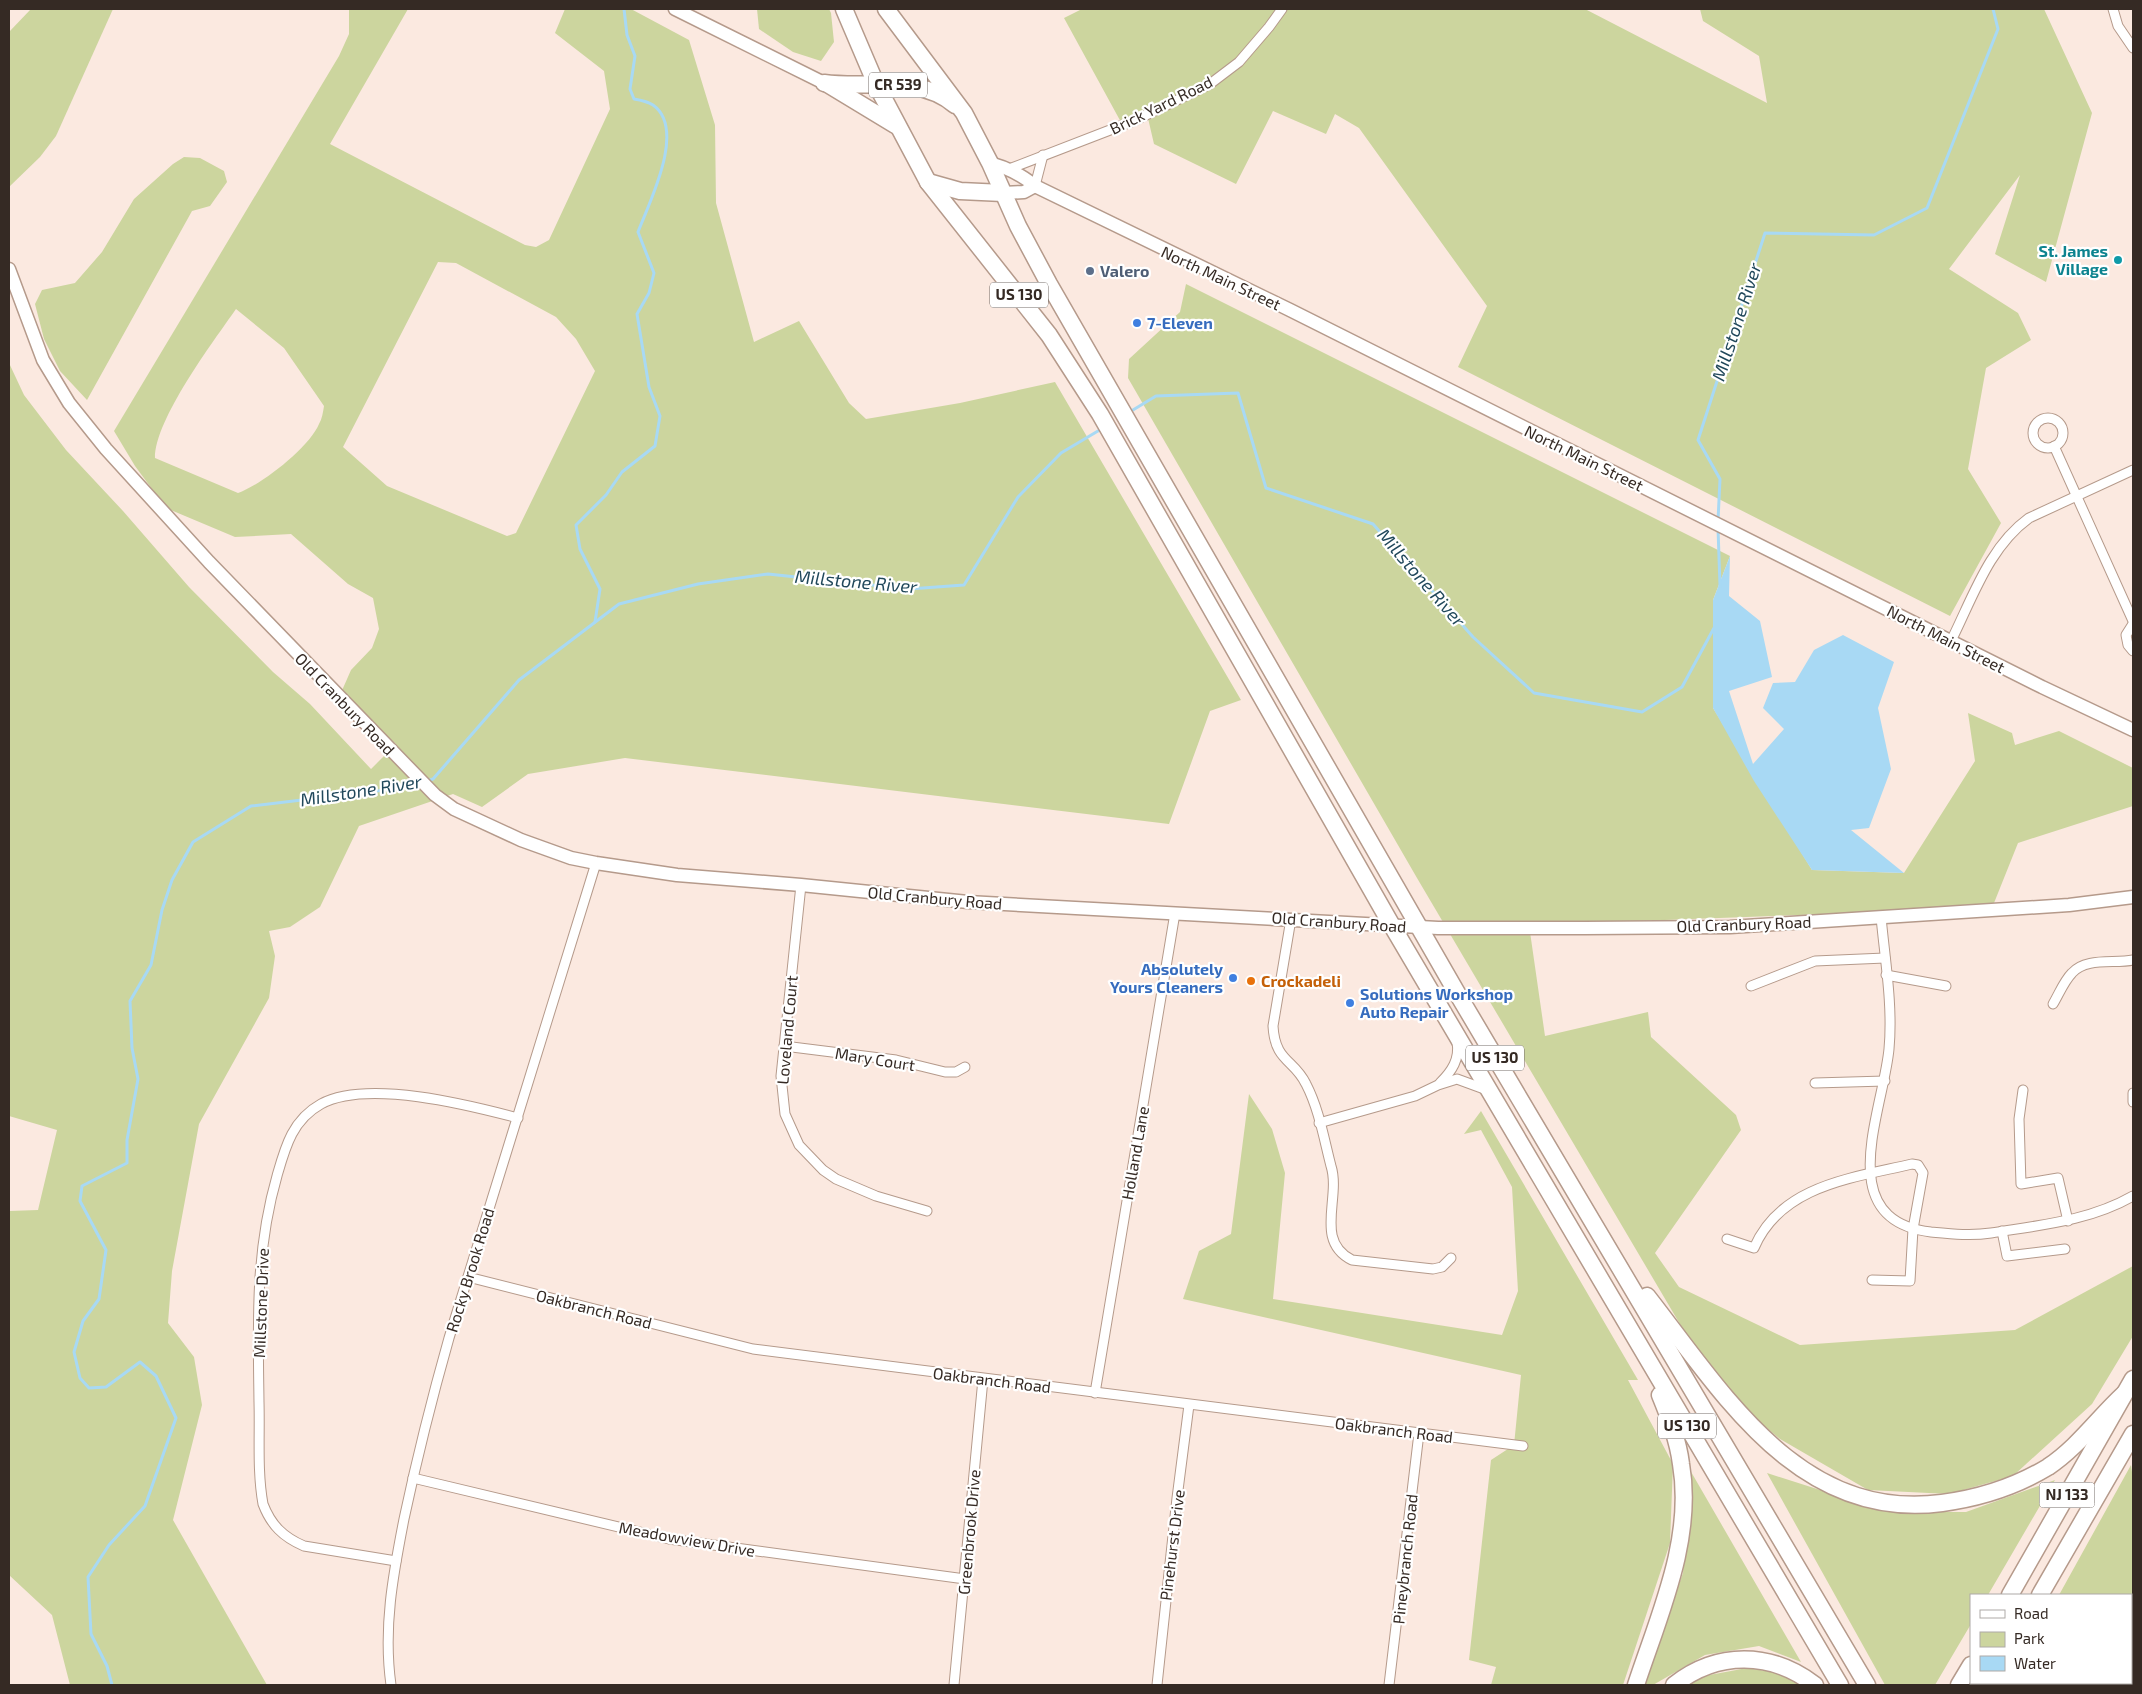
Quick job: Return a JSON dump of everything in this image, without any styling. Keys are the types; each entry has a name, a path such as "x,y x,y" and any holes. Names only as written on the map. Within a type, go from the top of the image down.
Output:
{"highway":[{"name":"US 130","path":"844,9 876,84 928,182 1044,328 1100,414 1391,924 1840,1685"},
{"name":"US 130","path":"886,9 964,113 1049,284 1130,426 1419,927 1867,1685"},
{"path":"842,85 855,74 860,63 861,48"},
{"name":"CR 539","path":"824,83 842,85 876,84 923,88 950,101 964,113"},
{"name":"CR 539","path":"824,83 894,121"},
{"path":"894,121 898,99 903,93 923,88"},
{"path":"976,193 989,178 990,163"},
{"path":"928,182 976,193 1003,193"},
{"path":"1606,1243 1754,1430 1806,1473 1830,1486 1861,1498 1889,1504 1934,1504 1977,1497 2008,1488 2036,1474 2068,1452 2124,1394"},
{"path":"1636,1685 1677,1557 1684,1510 1678,1447 1643,1351"},
{"name":"NJ 133","path":"2011,1594 2133,1379"},
{"name":"NJ 133","path":"2041,1594 2133,1434"},
{"path":"1674,1685 1688,1675 1708,1665 1731,1659 1746,1658 1778,1664 1792,1670 1815,1685"},
{"path":"1959,1685 1970,1667"}],"street":[{"name":"CR 539","path":"675,9 824,83"},
{"name":"Brick Yard Road","path":"1009,168 1136,120 1210,84 1238,62 1270,27 1282,9"},
{"path":"2113,9 2118,26 2133,48"},
{"path":"1003,193 1024,192 1035,186 1042,155"},
{"name":"North Main Street","path":"990,163 1009,168 1035,186 2133,730"},
{"name":"Old Cranbury Road","path":"9,269 43,360 69,403 100,442 209,562 435,795 454,809 521,840 571,858 677,875 968,902 1419,927 1730,927 2069,905 2133,897"},
{"path":"2054,446 2133,622 2126,635 2128,645 2133,651"},
{"path":"1951,641 1995,552 2004,539 2029,518 2133,470"},
{"name":"Rocky Brook Road","path":"391,1685 387,1641 388,1614 396,1561 413,1478 433,1396 596,863"},
{"name":"Loveland Court","path":"801,885 784,1046 782,1093 785,1114 799,1145 823,1170 836,1179 876,1196 927,1211"},
{"name":"Holland Lane","path":"1094,1393 1175,913"},
{"path":"1882,917 1890,1023 1885,1081 1872,1136 1871,1174 1874,1190 1886,1212 1894,1220 1913,1229 1970,1236 2068,1221 2102,1212 2133,1196"},
{"path":"1291,919 1274,1026 1274,1038 1283,1058 1305,1082 1319,1123 1334,1179 1330,1234 1337,1250 1352,1260 1433,1269 1442,1267 1452,1258"},
{"path":"1751,986 1815,961 1885,958"},
{"path":"2053,1004 2070,974 2077,968 2092,963 2133,960"},
{"path":"1886,975 1946,986"},
{"path":"1438,1084 1451,1072 1455,1064 1458,1048 1455,1033"},
{"name":"Mary Court","path":"784,1046 896,1060 945,1072 956,1072 965,1067"},
{"path":"1319,1123 1415,1096 1438,1084 1457,1079 1490,1092"},
{"path":"1815,1083 1885,1081"},
{"path":"2023,1090 2019,1119 2021,1184 2058,1178 2068,1221"},
{"path":"2133,1093 2133,1102"},
{"name":"Millstone Drive","path":"396,1561 304,1546 293,1541 275,1527 263,1504 258,1293 264,1231 271,1196 286,1143 292,1132 310,1111 336,1098 372,1095 411,1096 474,1106 518,1118"},
{"path":"1727,1240 1754,1248 1772,1217 1797,1198 1812,1190 1912,1164 1921,1169 1923,1173 1913,1229 1910,1281 1872,1280"},
{"path":"2002,1231 2007,1256 2065,1248"},
{"name":"Oakbranch Road","path":"468,1277 753,1349 1523,1446"},
{"name":"Greenbrook Drive","path":"954,1685 983,1379"},
{"name":"Pinehurst Drive","path":"1157,1685 1176,1498 1189,1405"},
{"name":"Pineybranch Road","path":"1389,1685 1419,1433"},
{"name":"Meadowview Drive","path":"413,1478 669,1539 965,1579"}],"green space":[{"path":"31,9 113,9 56,136 40,157 9,187 9,32"},
{"path":"349,9 408,9 330,144 525,245 536,247 549,240 610,109 604,71 555,33 565,9 631,9 689,40 715,125 716,203 754,342 799,321 849,403 866,419 960,403 1055,382 1241,700 1210,711 1169,824 625,758 528,774 482,807 453,794 359,826 320,907 290,927 269,931 275,956 269,998 199,1124 172,1271 168,1323 194,1357 202,1405 173,1520 267,1685 70,1685 52,1615 9,1575 9,1211 38,1210 57,1130 9,1116 9,363 24,395 66,450 123,511 189,587 273,672 310,704 371,769 396,744 340,695 351,670 372,648 379,629 373,598 348,584 291,534 235,537 166,508 135,466 114,431 339,56 349,34","holes":["438,262 456,263 556,317 576,339 595,371 516,533 507,536 387,486 343,447","236,309 284,348 324,406 321,420 314,434 305,444 271,474 248,489 238,493 155,458 164,423 175,402 200,360"]},
{"path":"757,9 829,9 834,42 821,61 793,52 759,29"},
{"path":"1082,9 1585,9 1767,103 1759,56 1703,21 1700,9 2044,9 2092,113 2046,282 1995,254 2020,175 1949,269 2018,313 2031,340 1986,368 1968,469 2001,523 1950,616 1458,367 1487,306 1359,128 1335,114 1326,134 1273,111 1236,184 1154,144 1147,114 1122,124 1064,18"},
{"path":"184,157 200,158 224,171 227,182 210,206 192,211 87,400 60,371 44,339 35,304 42,290 75,283 102,252 134,199 173,164"},
{"path":"1186,284 1730,556 1713,600 1713,708 1812,870 1904,873 1975,761 1968,713 2012,733 2015,745 2059,731 2133,768 2133,806 2018,843 1992,908 1529,925 1545,1036 1648,1012 1651,1037 1736,1115 1741,1130 1655,1253 1679,1287 1800,1345 2015,1330 2133,1266 2133,1336 2092,1404 2013,1476 1949,1494 1868,1490 1780,1439 1717,1387 1417,878 1128,378 1129,359 1180,312"},
{"path":"1249,1094 1272,1129 1285,1173 1273,1299 1502,1335 1518,1291 1512,1187 1481,1130 1464,1134 1481,1111 1638,1380 1628,1380 1673,1464 1670,1543 1623,1685 1491,1685 1496,1667 1469,1660 1491,1460 1514,1445 1521,1375 1183,1299 1199,1251 1231,1234"},
{"path":"2131,1465 2133,1479 2133,1630 2132,1594 2060,1594"},
{"path":"1690,1470 1801,1662 1759,1646 1705,1655 1653,1685 1643,1685 1683,1573"},
{"path":"1767,1473 1889,1512 1966,1512 2055,1480 1989,1594 1970,1594 1970,1626 1935,1685 1885,1685"},
{"path":"2133,1650 2133,1685 2017,1685 2132,1684"},
{"path":"1747,1668 1792,1675 1801,1685 1683,1685 1688,1679"}],"water":[{"path":"1730,556 1729,596 1760,621 1772,677 1729,691 1753,764 1784,729 1763,708 1773,683 1795,682 1814,650 1843,635 1894,662 1878,708 1891,769 1869,828 1851,830 1904,873 1812,870 1754,781 1713,708 1713,600"}],"waterway":[{"path":"595,622 600,589 580,549 576,525 606,495 622,472 655,446 660,416 649,387 637,314 649,293 654,273 638,232 657,185 666,148 667,131 663,116 653,105 634,99 630,89 635,56 627,35 624,9"},
{"name":"Millstone River","path":"1718,521 1720,479 1698,440 1765,233 1874,235 1927,208 1998,29 1993,9"},
{"name":"Millstone River","path":"1128,413 1156,396 1238,393 1266,488 1373,524 1473,637 1534,693 1642,712 1682,687 1714,628"},
{"name":"Millstone River","path":"427,781 433,779 519,680 619,604 698,584 768,574 909,589 964,585 1018,497 1061,453 1103,428"},
{"name":"Millstone River","path":"1718,528 1720,586"},
{"name":"Millstone River","path":"112,1685 107,1666 91,1634 88,1577 109,1545 145,1506 176,1418 156,1376 140,1362 106,1387 89,1388 80,1378 74,1352 83,1321 99,1299 106,1250 80,1201 82,1186 127,1163 127,1140 138,1079 132,1048 130,1001 151,965 162,910 172,880 193,842 251,806 385,790 418,783"}],"place":[{"name":"St. James Village","path":"2118,260"},
{"name":"Valero","path":"1090,271"},
{"name":"7-Eleven","path":"1137,323"},
{"name":"Absolutely Yours Cleaners","path":"1233,978"},
{"name":"Crockadeli","path":"1251,981"},
{"name":"Solutions Workshop Auto Repair","path":"1350,1003"}]}
